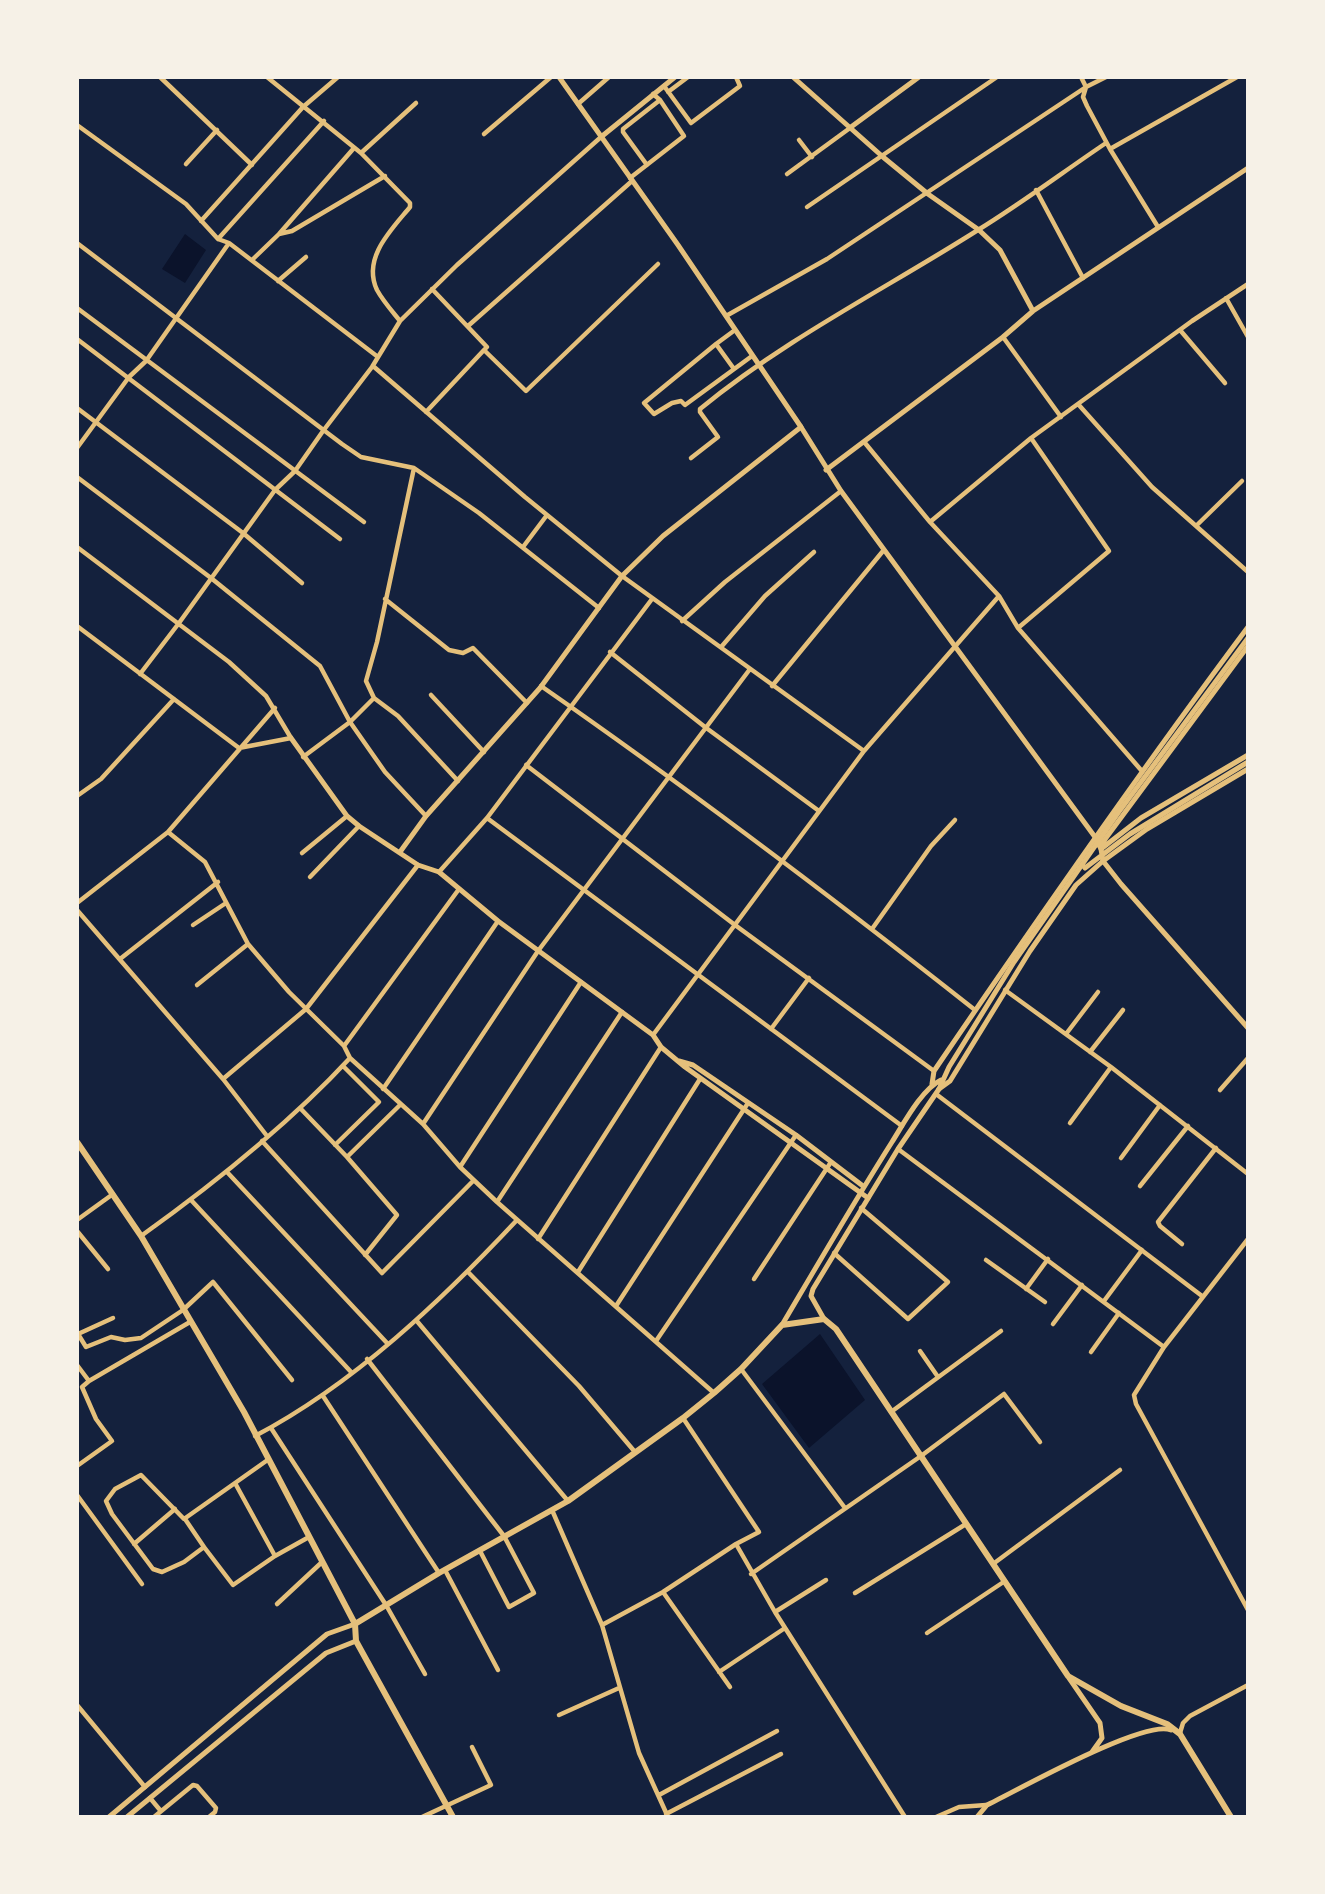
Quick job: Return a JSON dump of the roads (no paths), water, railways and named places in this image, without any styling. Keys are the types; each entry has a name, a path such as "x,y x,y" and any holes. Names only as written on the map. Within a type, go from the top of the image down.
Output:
{"main road":[{"path":"77,1142 141,1236 244,1412 355,1624 356,1641 453,1817"},
{"path":"355,1624 568,1501 683,1419 741,1369 782,1325 824,1318 836,1329 1068,1676 1121,1706 1160,1720 1180,1734 1231,1817"}],"street":[{"path":"160,77 253,165"},
{"path":"267,77 362,153 411,205 380,246 374,261 376,288 400,321"},
{"path":"201,221 303,107 338,77"},
{"path":"484,134 551,77"},
{"path":"559,77 726,316 801,427 826,470 883,551 1095,837 1101,848 1103,861 1248,1028"},
{"path":"578,104 608,77"},
{"path":"140,674 275,490 295,471 373,366 400,321 601,137 675,77"},
{"path":"668,92 688,77"},
{"path":"664,86 691,123 740,86 736,77"},
{"path":"793,77 883,157 928,194 979,230 1000,250 1033,311"},
{"path":"788,174 919,77"},
{"path":"807,207 997,77"},
{"path":"1081,77 1086,88 1083,97 1106,144 1158,227"},
{"path":"726,316 827,259 1106,77"},
{"path":"1219,77 1224,86"},
{"path":"1110,149 1237,77"},
{"path":"468,326 647,165 684,136 653,94"},
{"path":"647,165 623,129 660,100"},
{"path":"362,153 416,103"},
{"path":"218,239 324,121"},
{"path":"77,125 186,204 218,239 229,243 378,356"},
{"path":"186,164 217,130"},
{"path":"799,140 812,157"},
{"path":"691,458 718,437 700,410 758,364 979,230 1106,144"},
{"path":"252,260 279,234 354,148"},
{"path":"826,470 1003,337 1033,311 1248,169"},
{"path":"279,234 292,231 385,176"},
{"path":"1036,190 1083,278"},
{"path":"77,243 323,431 361,457 414,468 448,489 599,608"},
{"path":"77,449 129,377 146,361 229,243"},
{"path":"278,281 306,257"},
{"path":"484,350 526,391 658,264"},
{"path":"930,522 1031,438 1248,284"},
{"path":"426,412 487,346 432,289"},
{"path":"1226,298 1248,337"},
{"path":"77,308 364,522"},
{"path":"735,330 644,403 646,408 654,414 675,401 681,401 685,405 752,356"},
{"path":"1180,330 1225,383"},
{"path":"1003,337 1061,417"},
{"path":"77,339 340,539"},
{"path":"716,344 734,369"},
{"path":"373,366 622,576 864,751"},
{"path":"1078,404 1152,487 1197,524 1248,572"},
{"path":"77,408 243,533 302,583"},
{"path":"400,852 426,816 541,686 622,576 663,536 801,427"},
{"path":"1018,628 1109,551 1031,438"},
{"path":"865,443 930,522 999,596 1018,628 1141,771"},
{"path":"414,468 377,642 366,681 374,698 398,716 458,781"},
{"path":"77,477 211,578 320,666 349,722 385,772 426,816"},
{"path":"1197,524 1242,481"},
{"path":"682,621 724,582 841,491"},
{"path":"523,547 547,514"},
{"path":"77,547 229,662 266,696 303,757 347,816 359,826 418,865 439,872 498,921 653,1035 661,1047 701,1079 744,1111 829,1165 862,1189 868,1198"},
{"path":"772,686 883,551"},
{"path":"722,646 765,596 814,552"},
{"path":"653,1035 864,751 999,596"},
{"path":"385,598 449,650 463,653 473,648 527,703"},
{"path":"439,872 487,818 652,599"},
{"path":"77,626 239,748 291,738"},
{"path":"782,1325 862,1189 932,1084 934,1071 1015,949 1141,771 1248,627"},
{"path":"824,1318 811,1296 813,1289 898,1149 937,1092 949,1067 1014,962 1118,813 1248,638"},
{"path":"1101,848 1248,646"},
{"path":"610,652 705,727 819,811"},
{"path":"423,1125 538,951 750,669"},
{"path":"541,686 669,776 975,1010"},
{"path":"431,695 485,752"},
{"path":"303,757 349,722 374,698"},
{"path":"77,796 101,779 174,699"},
{"path":"77,903 169,832 275,708"},
{"path":"1101,848 1141,818 1248,755"},
{"path":"1079,872 1130,834 1248,762"},
{"path":"526,765 735,925 934,1071"},
{"path":"937,1092 950,1082 1005,990 1076,885 1103,861 1147,830 1248,769"},
{"path":"302,853 347,816"},
{"path":"1108,817 1120,833"},
{"path":"487,818 902,1126"},
{"path":"1141,818 1147,830"},
{"path":"872,929 931,846 955,820"},
{"path":"310,877 359,826"},
{"path":"169,832 205,862 218,882 248,944 306,1009 344,1046 350,1058 423,1125 460,1167 497,1202 713,1393"},
{"path":"223,1079 306,1009 418,865"},
{"path":"120,959 218,882"},
{"path":"344,1046 459,889"},
{"path":"193,925 226,903"},
{"path":"77,910 223,1079 267,1136"},
{"path":"383,1088 498,921"},
{"path":"197,985 248,944"},
{"path":"771,1029 809,978"},
{"path":"460,1167 581,982"},
{"path":"1005,990 1111,1067 1248,1174"},
{"path":"1066,1034 1098,992"},
{"path":"1090,1052 1123,1010"},
{"path":"497,1202 622,1012"},
{"path":"538,1239 661,1047"},
{"path":"141,1236 227,1172 300,1108 350,1058"},
{"path":"1220,1090 1248,1058"},
{"path":"680,1061 693,1065 796,1135 829,1165"},
{"path":"335,1145 379,1102 343,1066"},
{"path":"1070,1123 1111,1067"},
{"path":"578,1272 701,1079"},
{"path":"932,1084 943,1079"},
{"path":"937,1092 1202,1296"},
{"path":"616,1306 748,1103"},
{"path":"347,1157 401,1104"},
{"path":"1121,1158 1160,1105"},
{"path":"300,1108 397,1215 365,1255"},
{"path":"1140,1186 1188,1126"},
{"path":"656,1341 796,1135"},
{"path":"262,1141 382,1273 474,1180"},
{"path":"1182,1244 1158,1222 1216,1148"},
{"path":"898,1149 1164,1347"},
{"path":"754,1279 829,1165"},
{"path":"227,1172 387,1343"},
{"path":"77,1220 114,1193"},
{"path":"191,1200 352,1373"},
{"path":"834,1253 908,1319 948,1282 861,1208"},
{"path":"255,1436 323,1396 352,1373 468,1272 517,1220"},
{"path":"77,1231 108,1269"},
{"path":"1248,1239 1164,1347 1136,1390 1136,1404 1248,1610"},
{"path":"1104,1301 1142,1250"},
{"path":"1026,1289 1048,1259"},
{"path":"986,1260 1045,1301"},
{"path":"468,1272 579,1386 635,1452"},
{"path":"113,1318 78,1334 86,1347 111,1337 125,1340 141,1338 183,1310 214,1282 292,1380"},
{"path":"1053,1324 1082,1285"},
{"path":"1091,1352 1119,1313"},
{"path":"416,1320 568,1501"},
{"path":"77,1393 89,1381 190,1322"},
{"path":"891,1412 1001,1331"},
{"path":"920,1351 938,1377"},
{"path":"367,1359 504,1536 534,1593 509,1607 480,1551"},
{"path":"77,1365 89,1381"},
{"path":"741,1369 845,1508"},
{"path":"77,1466 111,1441 96,1419 82,1387"},
{"path":"751,1574 921,1456 1004,1394 1040,1442"},
{"path":"323,1396 442,1572 498,1670"},
{"path":"602,1625 663,1592 759,1532 683,1419"},
{"path":"271,1428 386,1605 425,1674"},
{"path":"184,1519 269,1459"},
{"path":"993,1564 1120,1470"},
{"path":"204,1547 184,1562 162,1572 153,1569 112,1514 106,1501 115,1489 141,1475 184,1519 233,1585 275,1556 309,1538"},
{"path":"235,1483 275,1556"},
{"path":"77,1495 142,1584"},
{"path":"134,1544 175,1509"},
{"path":"552,1510 602,1625 639,1753 667,1815 781,1754"},
{"path":"855,1593 966,1524"},
{"path":"736,1544 751,1574 905,1817"},
{"path":"277,1604 321,1563"},
{"path":"775,1612 826,1580"},
{"path":"927,1633 1005,1581"},
{"path":"663,1592 730,1687"},
{"path":"110,1817 327,1634 355,1624"},
{"path":"719,1672 785,1628"},
{"path":"127,1817 326,1653 356,1641"},
{"path":"1068,1676 1100,1723 1102,1738 1092,1752"},
{"path":"936,1817 958,1807 987,1805 1092,1752 1147,1731 1167,1728 1180,1734 1182,1723 1190,1717 1248,1685"},
{"path":"559,1715 619,1688"},
{"path":"77,1705 145,1787"},
{"path":"659,1795 777,1731"},
{"path":"422,1817 491,1785 472,1747"},
{"path":"154,1817 193,1785 197,1786 216,1808 209,1817"},
{"path":"150,1798 160,1810"},
{"path":"977,1817 987,1805"}],"water":[{"path":"185,234 206,250 185,283 162,269"},
{"path":"820,1334 865,1400 809,1448 762,1384"}]}
